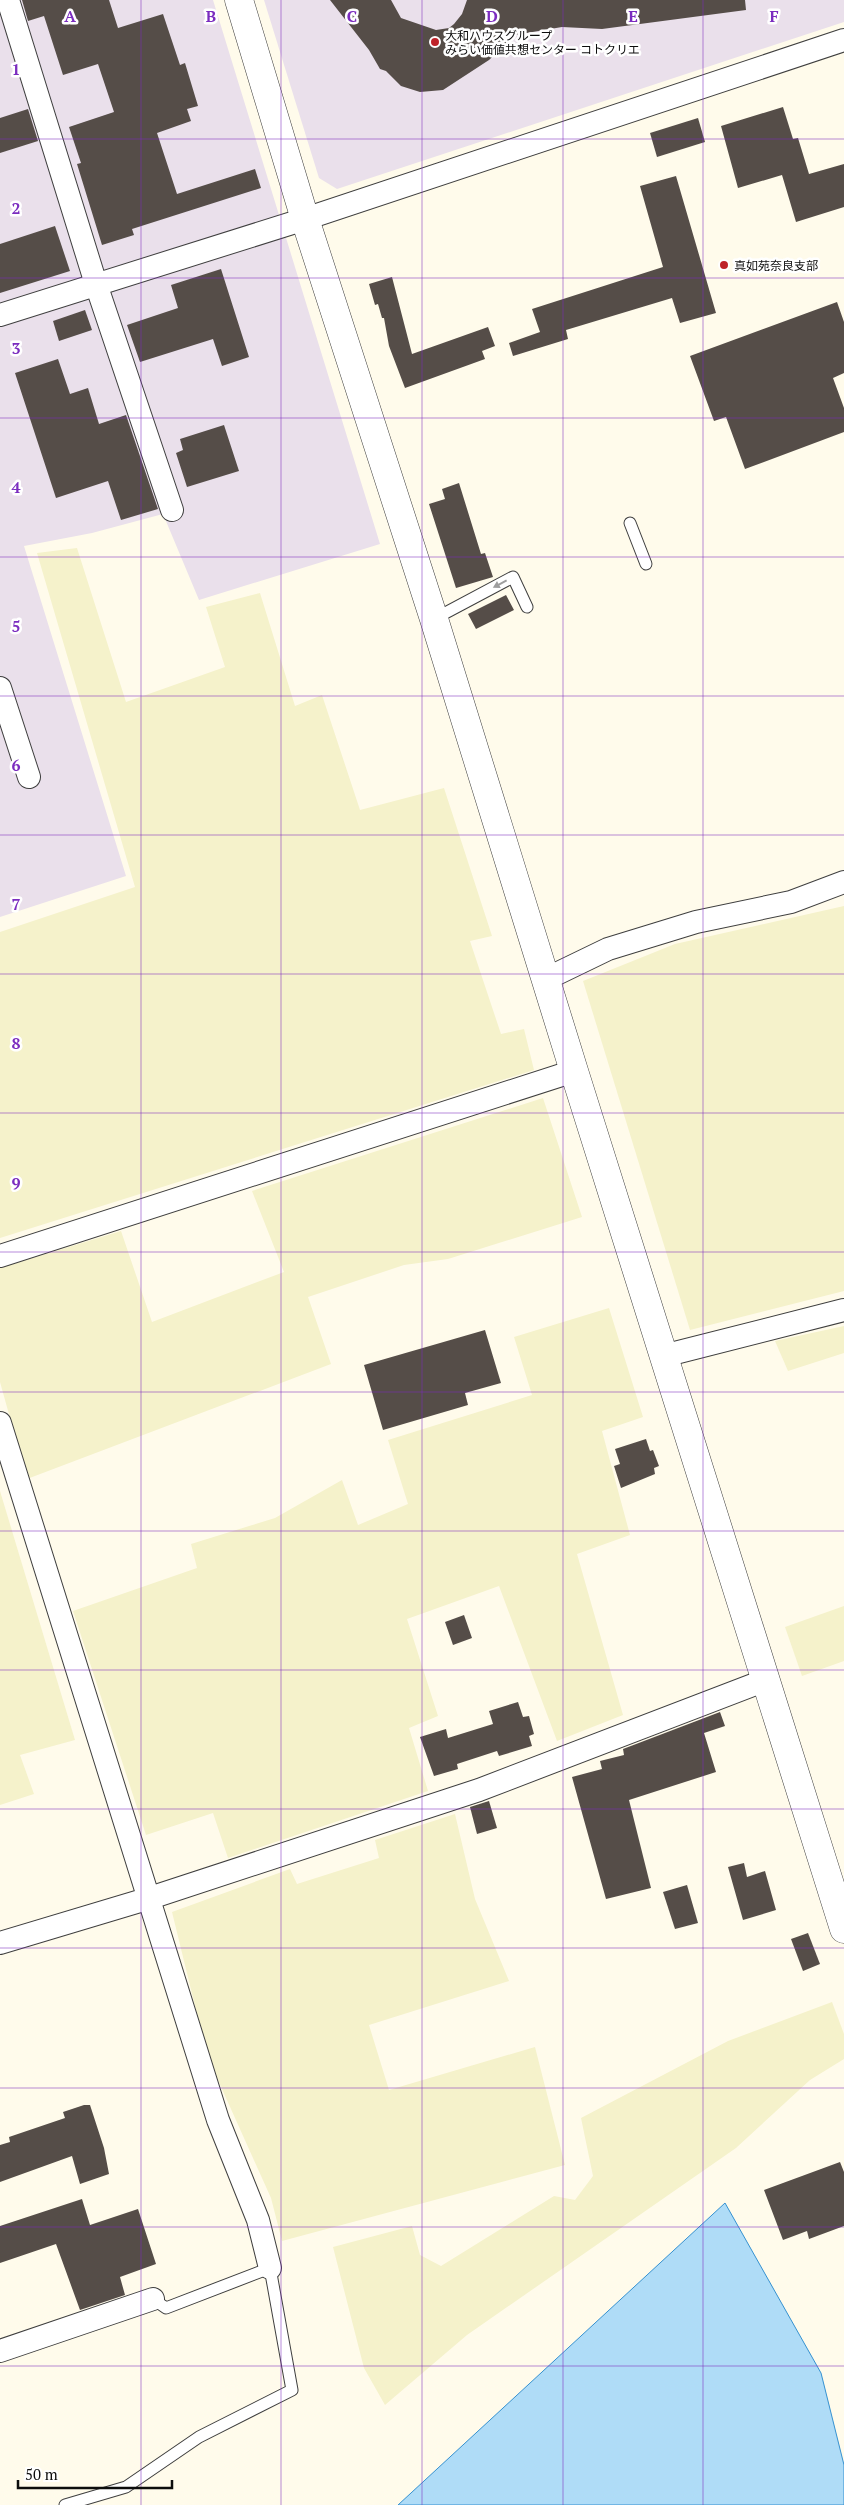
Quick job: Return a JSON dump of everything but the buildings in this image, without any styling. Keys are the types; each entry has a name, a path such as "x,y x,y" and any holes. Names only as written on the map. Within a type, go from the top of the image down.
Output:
{"street":[{"path":"8,0 96,284 172,510"},
{"path":"239,0 305,219 434,619 663,1356 844,1929"},
{"path":"0,315 305,219 844,40"},
{"path":"0,688 28,777"},
{"path":"546,979 608,949 696,922 790,902 844,882"},
{"path":"0,1256 574,1071"},
{"path":"663,1356 844,1310"},
{"path":"0,1423 218,2120 258,2220 270,2268"},
{"path":"0,1943 150,1898 479,1790 766,1680"},
{"path":"0,2351 153,2299"}],"lane":[{"path":"630,523 646,564"},
{"path":"434,619 513,576 527,607"},
{"path":"65,2505 126,2487 198,2437 292,2390 270,2268 166,2308 153,2299"}],"shaded area":[{"path":"0,0 213,0 380,544 199,600 163,514 92,533 24,546 126,876 0,917"},
{"path":"264,0 844,0 844,22 337,189 319,178"},
{"path":"77,548 126,702 225,667 206,607 260,593 295,706 322,695 360,810 444,788 492,936 470,941 501,1034 524,1029 534,1070 0,1238 0,932 135,887 37,553"},
{"path":"844,906 844,1291 690,1330 583,981 675,944"},
{"path":"543,1098 582,1217 448,1259 404,1265 308,1297 331,1364 27,1479 0,1382 0,1268 121,1231 152,1322 284,1272 252,1191"},
{"path":"609,1308 643,1417 602,1431 630,1535 577,1554 623,1715 557,1741 499,1586 407,1619 438,1716 409,1728 428,1791 228,1858 213,1813 146,1835 73,1611 197,1568 191,1544 275,1518 342,1480 358,1525 408,1504 388,1440 532,1395 514,1337"},
{"path":"844,1326 844,1353 788,1371 775,1341"},
{"path":"0,1491 75,1740 20,1755 34,1794 0,1805"},
{"path":"844,1606 844,1661 802,1676 785,1627"},
{"path":"455,1814 475,1899 509,1981 369,2025 389,2090 535,2047 565,2165 282,2241 271,2198 213,2069 196,2010 172,1912 290,1869 297,1884 379,1858 375,1840"},
{"path":"832,2002 844,2034 844,2059 810,2080 736,2148 467,2335 385,2405 364,2368 333,2247 412,2226 420,2255 441,2266 554,2196 575,2200 593,2176 581,2118 728,2041"}],"water":[{"path":"725,2203 821,2373 844,2465 844,2505 398,2505"}],"place":[{"name":"大和ハウスグループ みらい価値共想センター コトクリエ","path":"435,42"},
{"name":"真如苑奈良支部","path":"724,265"}]}
